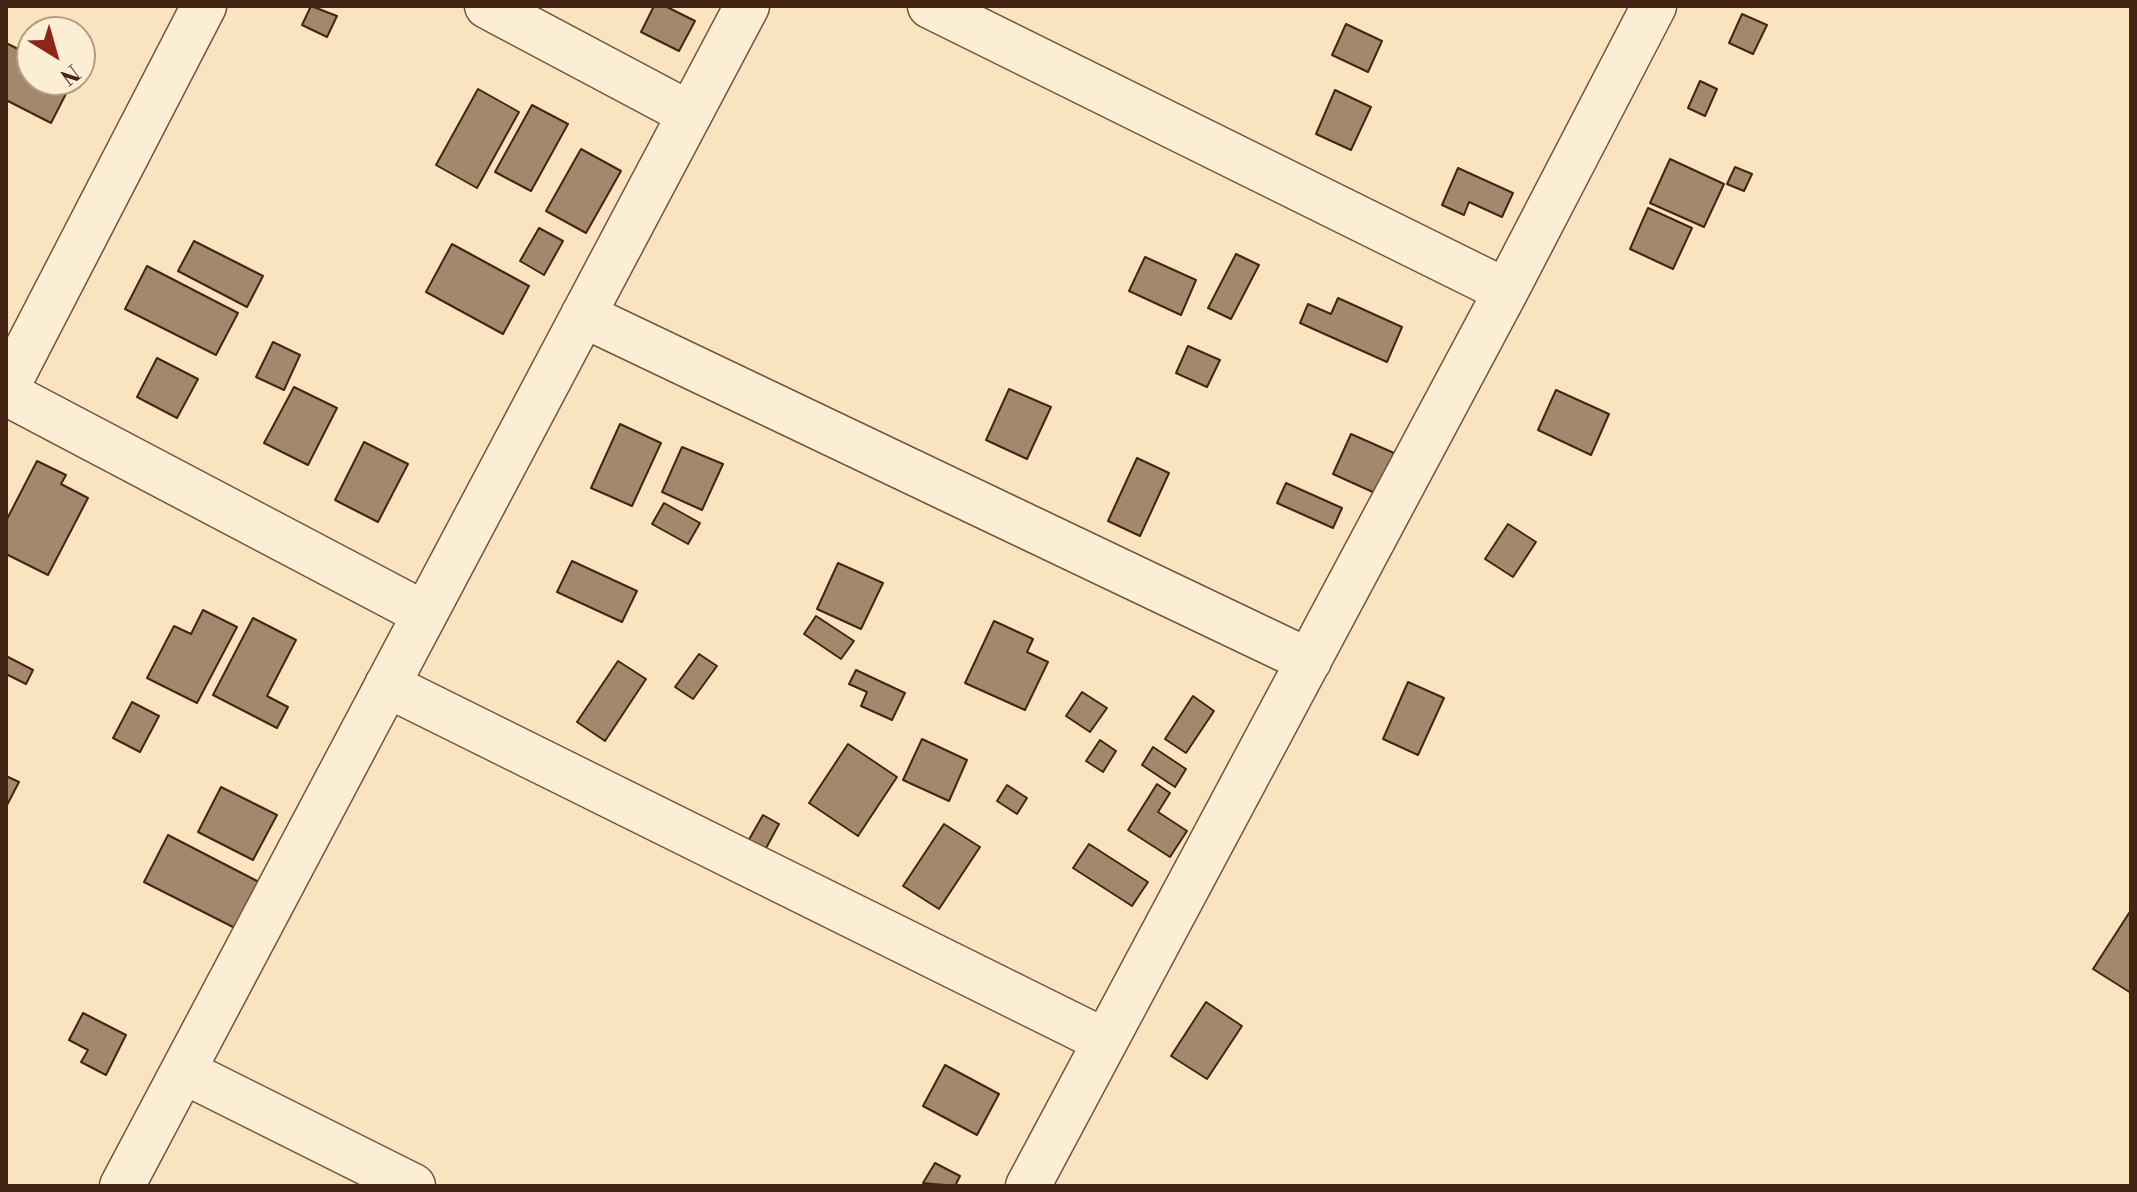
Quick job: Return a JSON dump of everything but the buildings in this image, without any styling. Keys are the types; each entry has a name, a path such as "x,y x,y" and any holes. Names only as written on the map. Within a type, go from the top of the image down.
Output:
{"street":[{"path":"204,6 6,391 425,614"},
{"path":"487,6 690,114"},
{"path":"122,1186 747,6"},
{"path":"930,6 1506,291"},
{"path":"1028,1186 1506,291 1654,6"},
{"path":"583,315 1309,661"},
{"path":"387,685 1105,1041"},
{"path":"183,1071 413,1186"}]}
